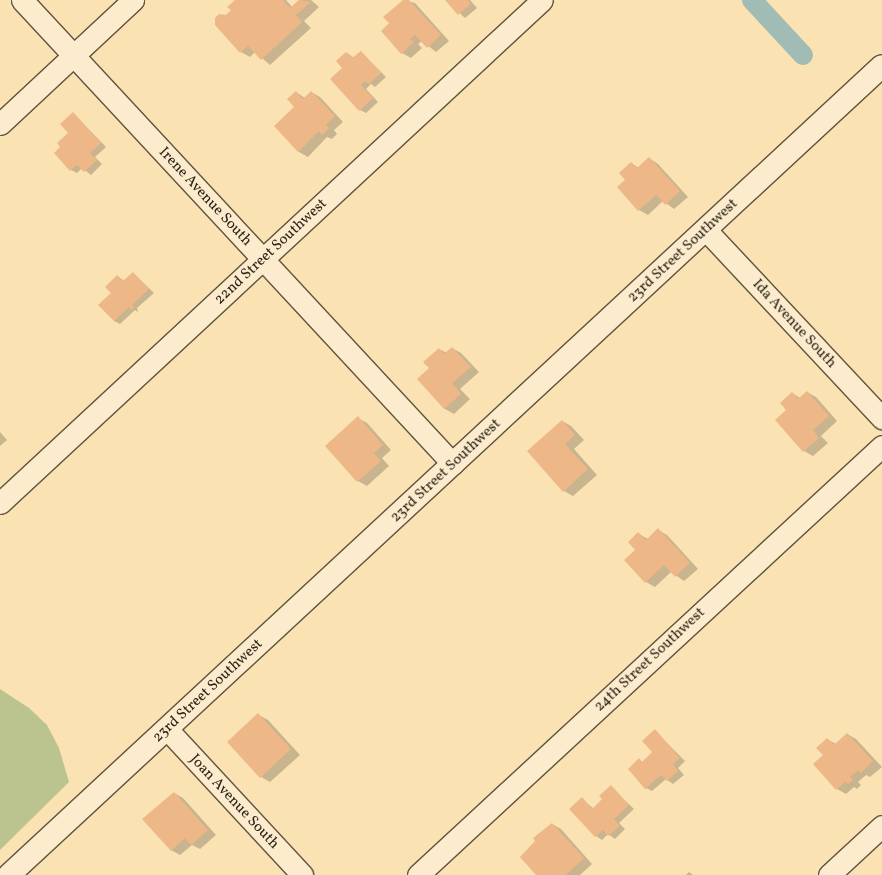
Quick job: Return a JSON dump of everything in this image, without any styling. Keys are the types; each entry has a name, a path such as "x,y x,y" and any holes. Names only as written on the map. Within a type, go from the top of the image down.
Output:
{"street":[{"name":"Irene Avenue South","path":"22,0 453,464"},
{"path":"0,124 133,0"},
{"name":"22nd Street Southwest","path":"0,503 542,0"},
{"name":"23rd Street Southwest","path":"9,875 882,66"},
{"name":"Ida Avenue South","path":"706,230 882,418"},
{"name":"24th Street Southwest","path":"418,875 882,446"},
{"name":"Joan Avenue South","path":"166,730 302,875"},
{"path":"829,875 882,826"}],"green space":[{"path":"0,689 29,708 47,725 59,748 69,782 0,850"}],"building":[{"path":"235,0 283,0 290,8 299,0 311,2 296,15 302,22 261,60 248,46 240,53 215,25 215,18 219,14 226,15 231,10 227,7"},
{"path":"403,0 409,0 441,35 427,48 415,35 410,39 414,42 401,54 381,31 389,23 383,17"},
{"path":"445,0 468,0 471,4 458,15"},
{"path":"361,51 381,73 369,84 365,81 361,85 373,98 359,111 330,79 342,68 336,61 346,52 352,58"},
{"path":"296,91 303,99 311,91 335,116 326,125 329,128 322,135 319,131 298,152 274,126 294,107 287,99"},
{"path":"73,112 101,143 90,153 97,160 84,172 77,165 70,171 54,153 60,147 57,143 68,133 60,124"},
{"path":"649,157 680,191 665,205 656,195 638,211 617,187 625,180 619,173 631,162 637,168"},
{"path":"133,272 149,289 132,305 134,307 132,310 129,307 114,321 98,305 111,293 105,287 117,275 123,281"},
{"path":"452,347 471,367 452,383 461,394 444,409 417,379 429,368 423,362 439,348 444,354"},
{"path":"807,391 829,416 813,430 819,438 803,452 775,420 786,410 780,403 792,392 798,399"},
{"path":"358,416 383,445 374,453 381,461 357,482 325,446"},
{"path":"562,420 575,435 565,444 588,469 563,492 527,451"},
{"path":"658,528 690,563 675,577 664,565 645,583 624,560 635,550 628,542 638,532 646,540"},
{"path":"258,713 291,749 260,778 227,742"},
{"path":"655,729 680,758 673,764 678,771 667,781 661,775 645,789 628,769 639,758 642,762 652,752 642,741"},
{"path":"847,733 873,761 861,773 858,770 850,777 853,780 848,784 845,782 836,790 813,764 823,755 816,748 827,738 834,745"},
{"path":"611,785 629,805 614,819 620,826 608,836 603,830 595,837 569,809 582,797 592,809 602,799 599,796"},
{"path":"174,792 208,830 191,845 185,838 171,851 142,819"},
{"path":"552,823 584,858 566,875 536,875 520,857 535,841 533,838"}],"waterway":[{"path":"752,0 803,55"}]}
